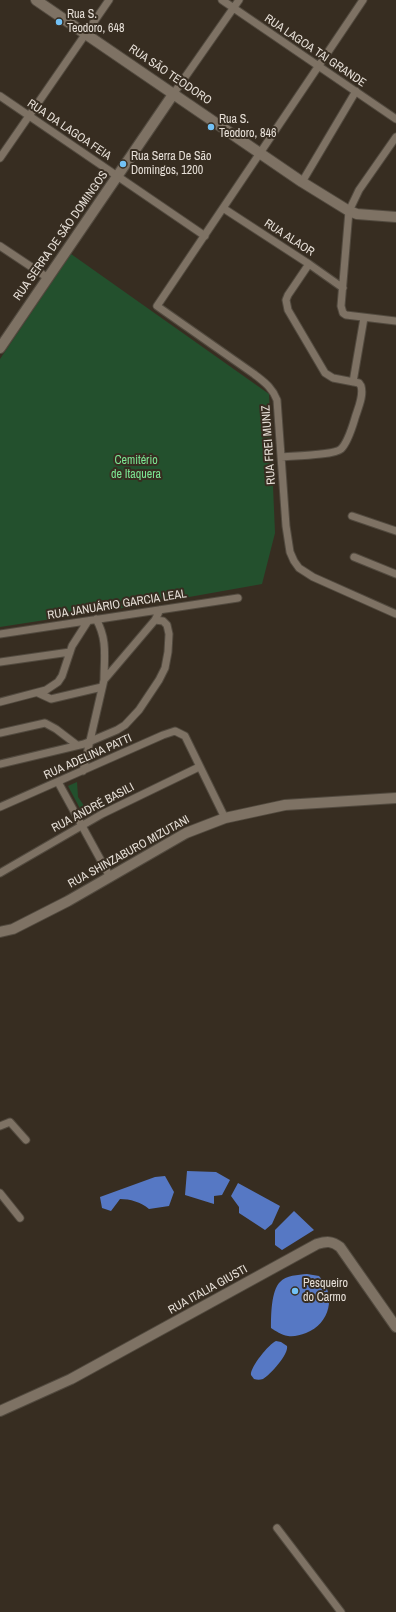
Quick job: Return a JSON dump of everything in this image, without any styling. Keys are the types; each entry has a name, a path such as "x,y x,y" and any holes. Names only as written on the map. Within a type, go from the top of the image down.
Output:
{"street":[{"name":"RUA SÃO TEODORO","path":"36,0 302,182 349,211 362,214 396,217"},
{"path":"0,158 109,0"},
{"name":"RUA LAGOA TAI GRANDE","path":"222,0 396,119"},
{"name":"RUA SERRA DE SÃO DOMINGOS","path":"1,345 239,0"},
{"path":"205,236 317,66 363,0"},
{"path":"302,182 356,91"},
{"name":"RUA DA LAGOA FEIA","path":"0,96 205,236"},
{"path":"396,137 359,190 349,211 341,306 343,313 352,317 396,321"},
{"name":"RUA ALAOR","path":"223,208 309,264 342,288"},
{"name":"RUA FREI MUNIZ","path":"205,236 157,306 264,382 274,391 277,400 288,542 292,557 298,568 313,577 396,614"},
{"path":"0,246 48,278"},
{"path":"281,457 337,452 342,449 362,395 361,386 353,382 333,378 325,373 288,310 286,300 288,295 309,264"},
{"path":"353,382 364,318"},
{"path":"352,516 396,531"},
{"path":"354,557 396,574"},
{"name":"RUA JANUÁRIO GARCIA LEAL","path":"0,634 238,598"},
{"path":"38,693 51,699 103,684 159,621 160,610"},
{"path":"83,771 103,684 104,640 102,630 96,619"},
{"path":"0,702 38,693 46,690 58,682 62,676 75,639 88,621"},
{"path":"0,764 77,745 124,726 139,710 160,680 166,663 168,629 159,621"},
{"path":"0,662 70,652"},
{"path":"0,733 45,723 56,729 77,745"},
{"name":"RUA ADELINA PATTI","path":"0,807 163,735 175,732 185,736 199,766"},
{"path":"199,766 225,818"},
{"name":"RUA ANDRÉ BASILI","path":"0,873 81,826 199,766"},
{"path":"58,782 110,877"},
{"name":"RUA SHINZABURO MIZUTANI","path":"0,932 13,929 68,901 186,833 225,818 285,805 396,798"},
{"path":"0,1126 10,1122 26,1140"},
{"path":"0,1193 20,1218"},
{"name":"RUA ITALIA GIUSTI","path":"0,1411 71,1379 317,1244 326,1241 333,1242 340,1247 396,1327"},
{"path":"277,1528 341,1612"}],"green space":[{"name":"Cemitério de Itaquera","path":"71,254 269,394 275,533 262,584 161,602 0,627 0,359"},
{"path":"77,782 78,797 89,813 84,816 68,786"}],"water":[{"path":"187,1171 216,1172 230,1180 222,1195 214,1196 214,1204 185,1195"},
{"path":"165,1176 174,1192 169,1206 149,1209 135,1201 120,1199 111,1211 102,1208 100,1197 155,1177"},
{"path":"238,1183 280,1206 272,1224 265,1230 239,1213 239,1207 231,1196"},
{"path":"294,1211 314,1230 282,1250 275,1245 275,1230"},
{"path":"307,1274 319,1276 325,1284 329,1300 325,1316 321,1323 306,1333 292,1336 283,1335 271,1328 272,1304 275,1291 280,1282 285,1278"},
{"path":"276,1341 287,1346 285,1354 266,1377 261,1380 254,1379 251,1375 254,1367 265,1351"}],"place":[{"name":"Rua S. Teodoro, 648","path":"59,22"},
{"name":"Rua S. Teodoro, 846","path":"211,127"},
{"name":"Rua Serra De São Domingos, 1200","path":"123,164"},
{"name":"Pesqueiro do Carmo","path":"295,1291"}]}
